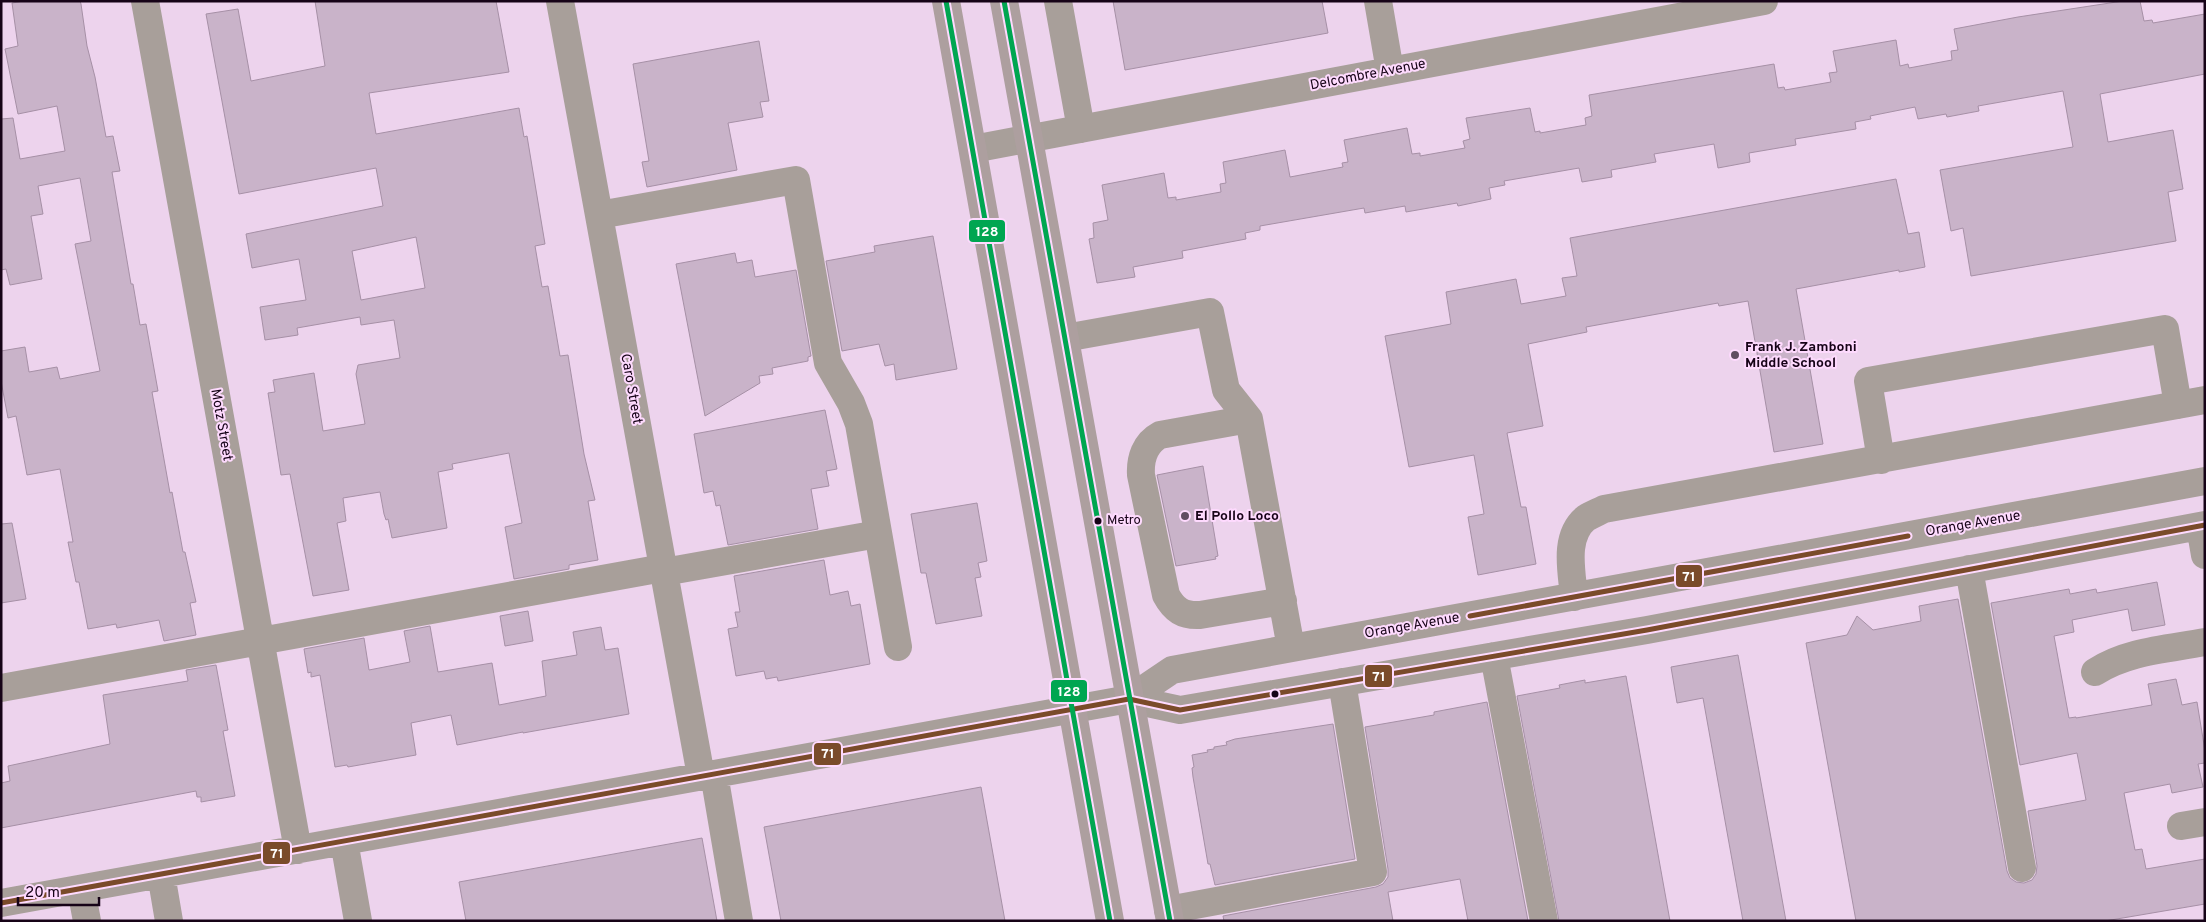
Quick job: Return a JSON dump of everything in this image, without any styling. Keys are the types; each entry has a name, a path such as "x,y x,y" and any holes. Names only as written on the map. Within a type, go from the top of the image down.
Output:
{"main road":[{"path":"946,1 1110,921"},
{"path":"1004,1 1169,915"}],"street":[{"name":"Motz Street","path":"145,1 298,850"},
{"name":"Caro Street","path":"560,1 664,570 740,921"},
{"path":"1058,1 1081,129"},
{"path":"1378,1 1390,71"},
{"name":"Delcombre Avenue","path":"973,149 1764,1"},
{"path":"599,216 796,180 828,363 859,424 898,647"},
{"path":"1065,338 1210,312 1226,390 1249,419 1291,648"},
{"path":"1881,460 1868,381 1877,379 2165,329 2178,405"},
{"path":"1574,596 1570,553 1576,533 1585,519 1604,509 2205,400"},
{"path":"1249,419 1160,435 1154,438 1143,455 1140,464 1141,475 1166,595 1172,606 1181,613 1190,616 1200,616 1283,601"},
{"name":"Orange Avenue","path":"1129,699 1172,670 2205,481"},
{"path":"2202,526 2205,555"},
{"name":"Orange Avenue","path":"1,903 1129,699 1180,710 1647,630 2202,526"},
{"path":"1,688 664,570 878,534"},
{"path":"1969,569 2022,868"},
{"path":"2095,672 2109,663 2126,658 2205,642"},
{"path":"1494,656 1544,921"},
{"path":"1169,915 1373,872 1342,682"},
{"path":"344,842 358,921"},
{"path":"161,874 169,921"},
{"path":"81,889 87,921"}],"building":[{"path":"24,1 80,1 81,4 87,46 106,137 113,136 120,171 112,172 140,325 146,324 158,391 152,392 170,493 172,492 183,552 185,552 196,602 190,603 196,635 164,641 159,620 117,628 116,624 88,629 79,582 76,582 68,542 73,542 60,469 27,475 16,416 8,418 1,381 1,351 25,347 29,372 57,367 60,379 100,371 75,244 91,241 80,178 38,186 43,214 31,216 42,279 10,285 6,269 1,270 1,119 13,118 20,159 65,151 57,106 18,114 5,49 18,46 12,3"},
{"path":"315,1 496,1 509,72 369,93 376,134 519,108 524,137 527,136 545,244 535,246 542,287 548,286 560,356 568,355 584,454 595,500 588,501 598,560 569,565 569,569 514,579 505,527 522,523 509,453 452,464 453,469 438,472 447,528 392,538 388,519 386,520 384,514 380,492 343,498 346,521 337,523 349,590 313,596 290,474 281,475 268,393 275,392 273,380 314,373 323,431 365,424 356,374 358,365 400,358 394,320 361,325 360,317 297,328 298,335 265,340 260,307 306,300 299,259 252,268 246,234 383,206 376,168 239,194 206,14 238,9 251,81 325,66","holes":["416,237 425,288 361,300 352,251"]},
{"path":"1113,1 1322,1 1328,33 1125,70"},
{"path":"2123,1 2140,1 2144,21 2152,20 2153,23 2205,14 2205,74 2100,94 2108,142 2173,130 2183,189 2168,192 2176,241 1971,276 1963,228 1951,231 1940,170 2073,147 2063,91 1978,106 1979,111 1947,117 1946,114 1918,119 1915,107 1870,116 1871,119 1855,122 1856,129 1795,139 1796,145 1749,153 1750,162 1718,168 1714,144 1654,154 1656,162 1611,170 1612,177 1582,182 1579,168 1504,181 1505,185 1489,188 1491,199 1458,206 1457,203 1406,212 1405,206 1365,213 1364,208 1260,226 1260,230 1245,233 1246,239 1182,251 1183,258 1133,267 1135,277 1097,283 1089,239 1094,238 1093,223 1108,220 1102,185 1164,173 1168,198 1176,197 1176,200 1221,192 1220,184 1226,183 1223,162 1285,150 1290,177 1343,167 1342,163 1348,162 1344,140 1407,128 1412,154 1420,153 1420,156 1465,148 1463,141 1470,139 1466,118 1530,108 1535,132 1540,131 1540,133 1586,125 1585,118 1592,116 1589,95 1774,64 1778,88 1784,87 1785,90 1831,82 1829,73 1837,72 1833,51 1896,40 1900,66 1908,64 1909,68 1952,60 1951,51 1958,50 1954,29"},
{"path":"759,41 769,101 760,102 763,117 728,123 737,170 647,187 642,162 649,161 633,64"},
{"path":"1896,179 1908,234 1919,232 1925,267 1796,289 1823,444 1774,452 1748,301 1719,306 1718,303 1586,327 1587,332 1528,344 1543,426 1507,433 1521,507 1526,507 1536,564 1478,575 1468,517 1484,514 1474,455 1409,467 1385,336 1451,324 1446,292 1516,279 1521,304 1566,296 1562,278 1577,276 1570,238"},
{"path":"933,236 957,369 896,380 894,364 885,366 879,344 842,351 826,261 875,252 874,246"},
{"path":"735,253 737,263 752,260 755,277 796,270 811,356 808,357 808,361 772,368 773,374 759,376 760,383 705,416 676,264"},
{"path":"825,410 837,469 826,471 829,486 811,489 818,529 728,545 720,505 716,506 713,491 704,493 694,434"},
{"name":"El Pollo Loco","path":"1203,466 1218,556 1215,557 1216,559 1176,566 1157,475"},
{"path":"977,503 987,561 978,563 981,577 975,578 982,616 936,624 926,573 921,573 911,514"},
{"path":"12,523 26,599 1,603 1,524"},
{"path":"824,560 830,595 848,591 851,606 860,604 870,664 778,681 777,677 766,679 764,671 736,676 728,629 738,627 735,612 740,612 734,576"},
{"path":"2157,582 2165,625 2132,631 2128,609 2072,620 2074,632 2054,636 2069,718 2152,705 2148,684 2176,679 2182,705 2197,702 2205,751 2205,763 2198,764 2203,787 2172,793 2170,784 2124,793 2135,850 2142,849 2146,869 2205,859 2205,904 2105,921 1856,921 1806,643 1847,635 1857,616 1873,630 1921,621 1919,606 1958,599 2007,871 2010,878 2016,882 2024,883 2032,880 2036,874 2037,866 2028,811 2086,800 2077,753 2020,765 1991,603 2069,589 2070,594 2096,589 2097,593"},
{"path":"528,611 533,641 505,646 500,616"},
{"path":"430,626 438,672 492,663 499,705 546,696 542,661 577,655 573,632 601,627 605,650 618,648 629,714 457,745 451,715 411,723 416,755 348,767 347,765 335,767 320,675 311,677 311,672 308,673 304,649 364,638 369,670 410,662 404,631"},
{"path":"1738,655 1786,921 1743,921 1703,698 1677,703 1671,667"},
{"path":"216,665 228,730 223,731 235,796 201,802 201,797 197,797 196,791 1,828 1,783 10,781 8,766 110,744 103,695 188,681 186,670"},
{"path":"1626,676 1670,921 1559,921 1517,696 1560,688 1559,685 1585,680 1585,683"},
{"path":"1487,702 1528,921 1468,921 1460,879 1388,892 1393,921 1224,921 1223,916 1376,887 1383,884 1388,877 1388,869 1365,727 1434,715 1434,712"},
{"path":"1333,724 1355,859 1215,885 1210,864 1208,864 1193,777 1192,755 1208,752 1207,750 1214,749 1214,747 1227,745 1226,742 1235,739"},
{"path":"981,787 1005,921 781,921 764,827"},
{"path":"702,838 717,921 466,921 459,882"}],"transit line":[{"name":"128","path":"946,1 1110,921"},
{"name":"128","path":"1004,1 1170,921"},
{"name":"71","path":"1,903 1129,699 1180,710 1647,630 2205,525"},
{"name":"71","path":"1470,616 1908,536"}],"place":[{"name":"Frank J. Zamboni Middle School","path":"1735,355"},
{"name":"El Pollo Loco","path":"1185,516"},
{"name":"Metro","path":"1098,521"}]}
